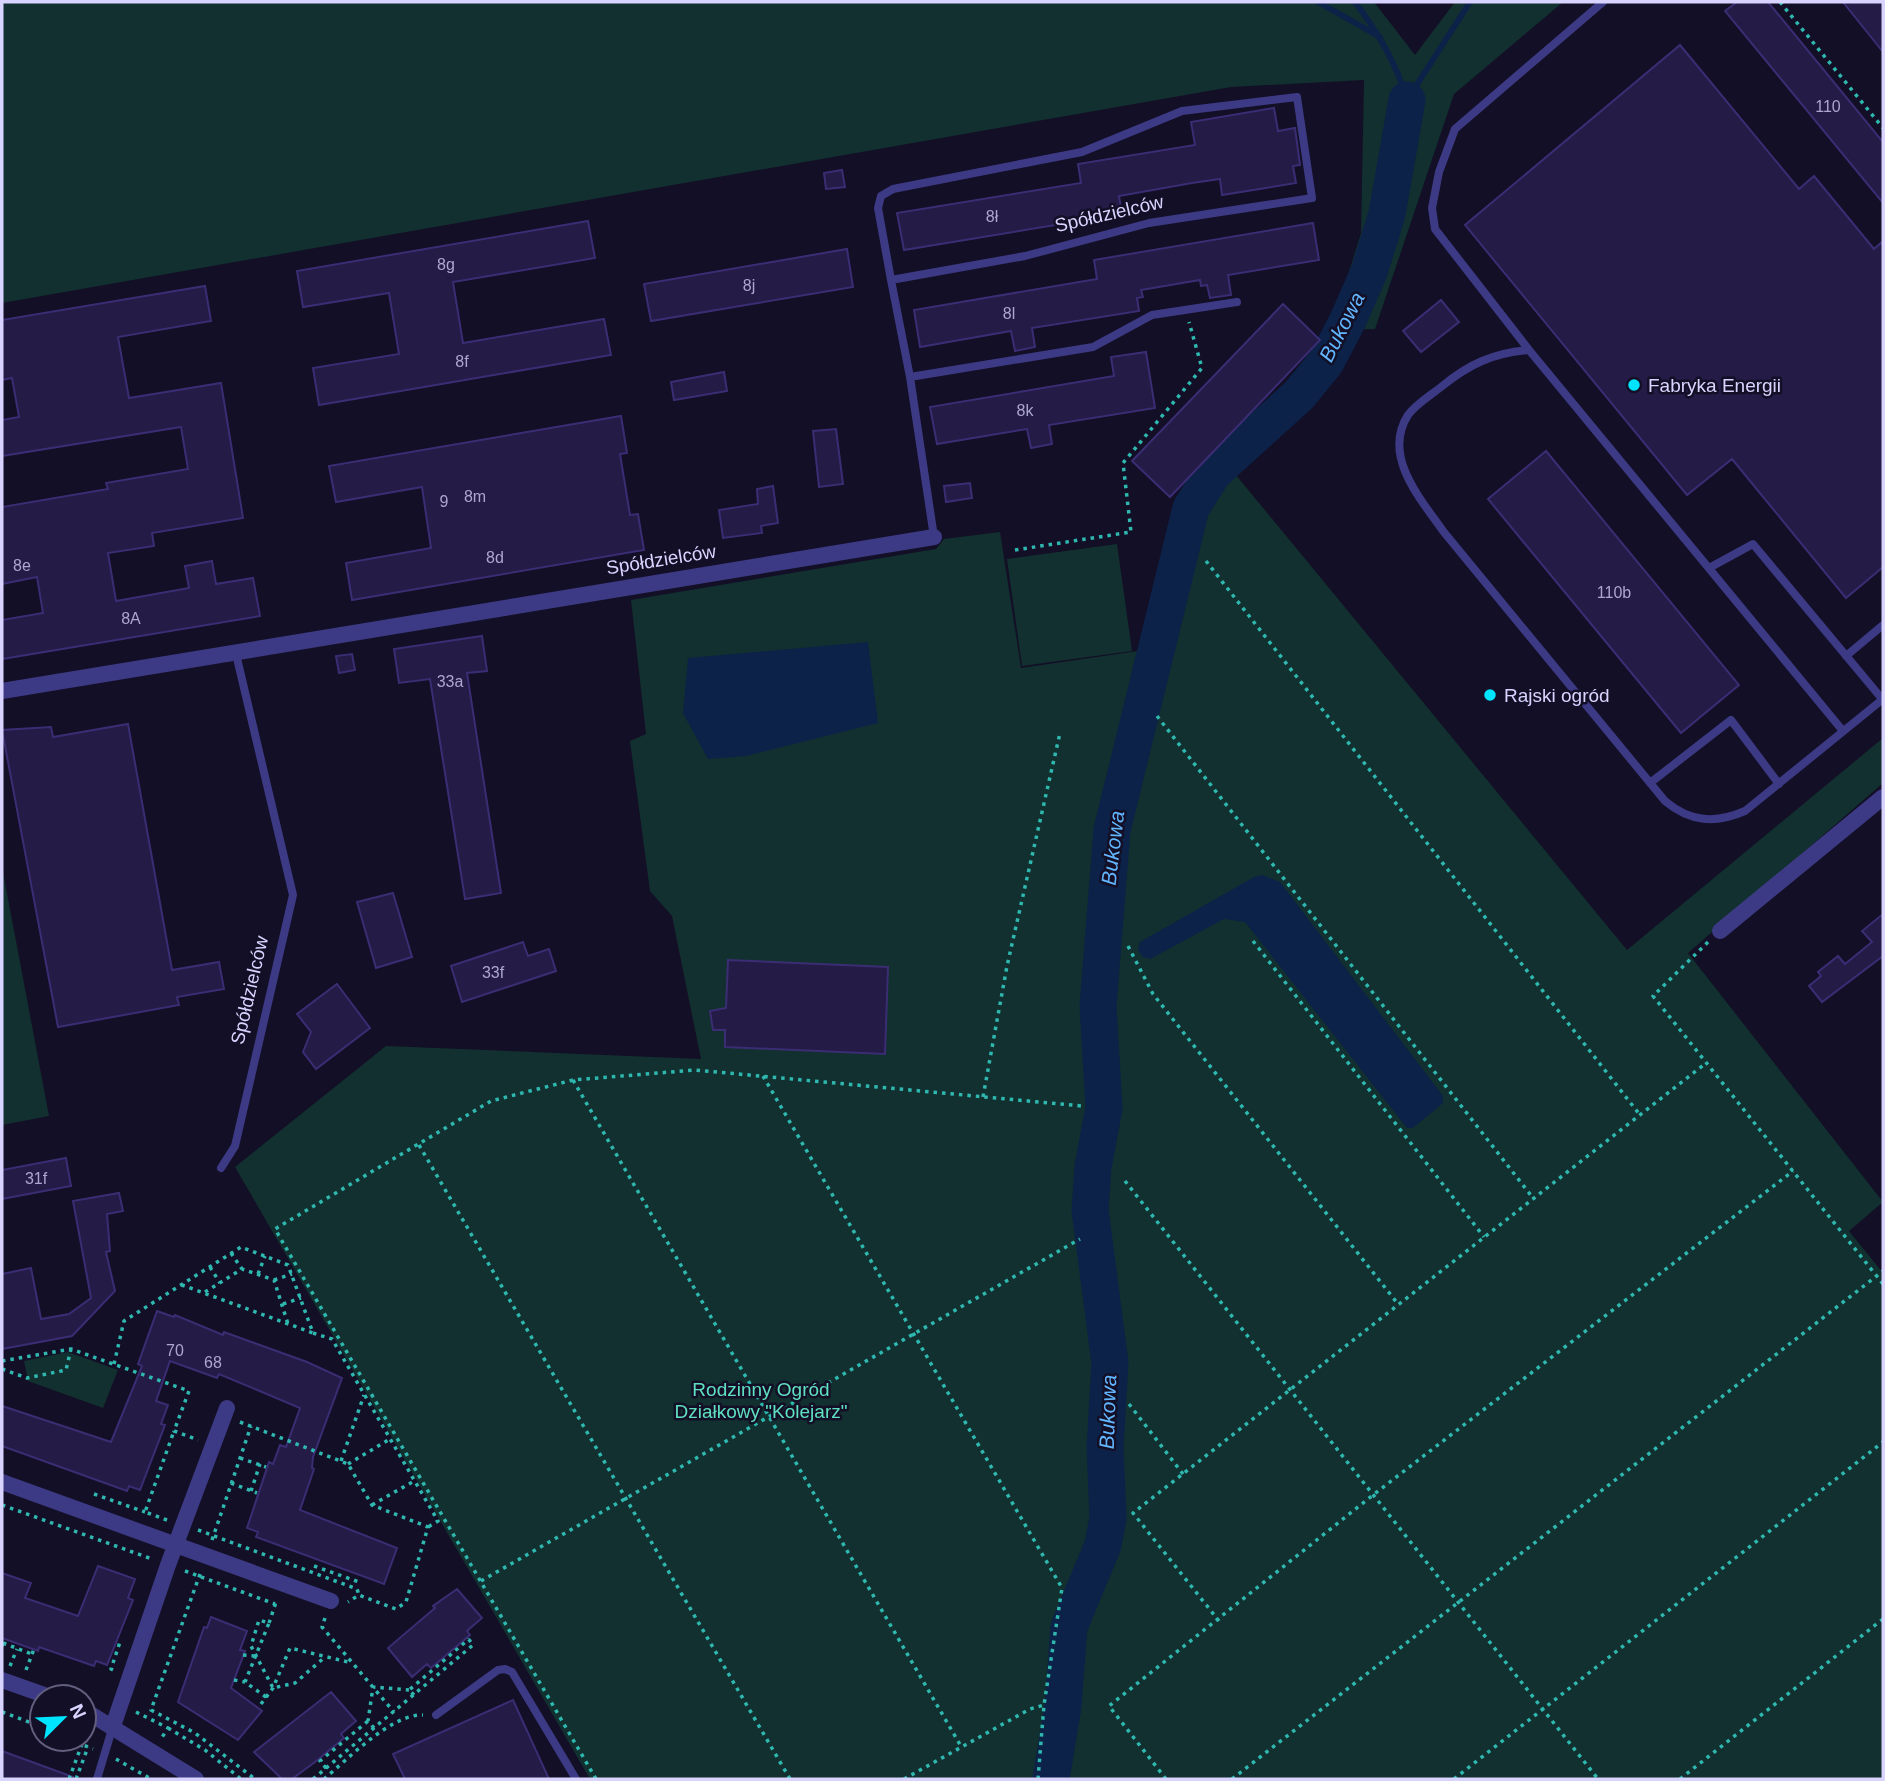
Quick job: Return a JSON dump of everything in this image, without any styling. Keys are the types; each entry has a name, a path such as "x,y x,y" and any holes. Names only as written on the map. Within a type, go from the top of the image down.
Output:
{"street":[{"name":"Spółdzielców","path":"2,691 236,654 599,590 934,537"},
{"path":"1720,931 1883,797"},
{"path":"113,1726 168,1564 226,1412"},
{"path":"2,1482 335,1604"},
{"path":"6,1673 28,1685"},
{"path":"98,1718 196,1779"}],"lane":[{"path":"1603,2 1455,129 1439,172 1432,208 1435,229 1529,350 1843,731"},
{"name":"Spółdzielców","path":"891,280 1025,256 1149,223 1312,198 1297,97 1182,111 1082,152 893,189 881,196 878,208 891,280 910,377 934,537"},
{"path":"910,377 1093,347 1152,315 1237,302"},
{"path":"1529,350 1483,358 1461,371 1410,412 1400,436 1401,464 1414,491 1443,531 1650,783 1681,814 1702,820 1725,820 1745,810 1883,700 1753,544 1709,568"},
{"path":"1846,656 1883,625"},
{"name":"Spółdzielców","path":"221,1168 236,1146 293,895 236,654"},
{"path":"1650,783 1731,720 1779,784"},
{"path":"436,1715 498,1670 512,1672 576,1779"},
{"path":"97,1779 113,1726"}],"path":[{"path":"1780,2 1883,128"},
{"path":"1015,550 1131,532 1123,463 1202,369 1185,310"},
{"path":"1206,561 1640,1115"},
{"path":"1157,716 1533,1198"},
{"path":"983,1097 1007,966 1060,733"},
{"path":"1253,941 1484,1237"},
{"path":"1128,946 1153,994 1398,1304"},
{"path":"1692,957 1653,996 1883,1284"},
{"path":"1219,1621 1133,1513 1706,1063"},
{"path":"596,1779 275,1229 491,1101 573,1080 695,1070 1082,1106"},
{"path":"763,1076 1062,1588 1044,1705 1038,1779"},
{"path":"573,1080 962,1748"},
{"path":"419,1145 790,1779"},
{"path":"1166,1779 1109,1706 1219,1621 1373,1495 1793,1171"},
{"path":"1125,1181 1598,1779"},
{"path":"481,1581 1080,1239"},
{"path":"114,1364 124,1321 242,1247 288,1265 313,1333"},
{"path":"232,1254 242,1269 258,1275 274,1280 292,1274"},
{"path":"258,1275 265,1256"},
{"path":"211,1267 220,1283"},
{"path":"204,1293 242,1269"},
{"path":"1232,1779 1883,1271"},
{"path":"274,1280 288,1324"},
{"path":"182,1285 332,1339 438,1521 428,1527 406,1602 396,1609 359,1595 335,1604 322,1627 394,1712"},
{"path":"282,1305 301,1298"},
{"path":"2,1369 27,1378 65,1370 71,1349"},
{"path":"2,1362 71,1349 189,1391 145,1511 357,1589"},
{"path":"341,1461 364,1395"},
{"path":"1129,1404 1183,1474"},
{"path":"226,1412 251,1426 348,1464 372,1505 428,1527"},
{"path":"251,1426 151,1710 195,1733 256,1779"},
{"path":"174,1431 213,1446"},
{"path":"348,1464 390,1439"},
{"path":"1454,1779 1883,1442"},
{"path":"240,1458 266,1467"},
{"path":"251,1491 260,1465"},
{"path":"372,1505 414,1481"},
{"path":"232,1483 257,1493"},
{"path":"2,1504 275,1604"},
{"path":"312,1572 314,1565 359,1581 359,1595"},
{"path":"245,1682 282,1584"},
{"path":"1680,1779 1883,1619"},
{"path":"268,1623 259,1620 251,1646 273,1688"},
{"path":"313,1779 473,1644 468,1638 409,1690"},
{"path":"3,1643 33,1652 26,1672"},
{"path":"261,1704 273,1688 290,1648 353,1664"},
{"path":"6,1673 17,1649"},
{"path":"243,1655 256,1656"},
{"path":"273,1688 295,1684 325,1657"},
{"path":"2,1663 6,1673"},
{"path":"436,1665 442,1671"},
{"path":"6,1673 26,1672 38,1676"},
{"path":"234,1680 245,1682 266,1697"},
{"path":"373,1687 409,1690 414,1695"},
{"path":"326,1769 319,1760 368,1721 373,1687"},
{"path":"904,1779 1030,1709 1044,1705"},
{"path":"2,1712 28,1722"},
{"path":"324,1779 382,1731 415,1714 436,1715"},
{"path":"368,1721 374,1728"},
{"path":"168,1728 205,1751 241,1779"},
{"path":"341,1742 348,1750"},
{"path":"69,1779 79,1753"},
{"path":"76,1779 86,1753"},
{"path":"116,1759 151,1779"}],"green space":[{"path":"2,2 1374,2 1415,55 1455,2 1563,2 1454,94 1375,329 1331,330 1361,233 1364,80 1231,87 2,303"},
{"path":"1231,469 1627,950 1883,738 1883,783 1688,953 1883,1202 1849,1231 1883,1273 1883,1779 1064,1779 1087,1625 1116,1550 1121,1339 1105,1229 1103,1194 1114,1089 1108,1030 1120,856 1127,811 1194,520 1205,500"},
{"name":"Rodzinny Ogród Działkowy \"Kolejarz\"","path":"1000,532 1021,668 1145,650 1102,848 1093,985 1097,1100 1083,1216 1099,1345 1097,1502 1093,1536 1067,1611 1056,1666 1044,1779 590,1779 235,1167 386,1046 701,1059 672,916 650,891 630,741 646,734 631,600 936,549 944,539"},
{"path":"1117,544 1132,651 1022,666 1007,559"},
{"path":"2,867 49,1116 2,1125"},
{"path":"68,1352 118,1370 103,1408 28,1381 24,1361"}],"water":[{"path":"868,642 878,723 746,756 708,759 683,713 688,658"},
{"path":"1263,875 1280,882 1443,1096 1443,1103 1413,1128 1407,1128 1245,922 1224,919 1150,959 1143,957 1138,950 1140,942 1254,877"}],"building":[{"path":"1737,2 1768,2 1883,142 1883,203 1725,11"},
{"path":"1843,2 1883,2 1883,52"},
{"path":"1680,45 1799,189 1814,176 1874,249 1883,241 1883,567 1846,598 1732,459 1687,495 1465,225"},
{"path":"1274,108 1278,131 1295,128 1300,165 1293,166 1296,183 1222,195 1220,179 1192,183 1119,196 1122,214 904,250 897,213 1081,183 1078,164 1195,145 1191,122"},
{"path":"842,170 845,187 826,189 824,173"},
{"path":"588,221 595,258 453,282 463,343 604,319 611,355 319,405 313,368 399,354 389,293 303,307 297,271"},
{"path":"1313,223 1319,260 1228,275 1231,295 1210,298 1207,285 1201,286 1200,280 1141,290 1143,297 1137,298 1139,311 1032,328 1035,347 1015,351 1011,331 920,347 914,310 1097,279 1094,260"},
{"path":"847,249 853,287 651,321 644,284"},
{"path":"205,286 211,321 118,337 129,398 221,383 243,518 152,533 154,546 108,553 116,601 189,588 185,566 212,561 216,584 253,578 260,616 2,659 2,620 43,613 37,577 2,584 2,507 108,489 106,483 188,469 181,427 2,456 2,420 19,417 12,378 2,380 2,320"},
{"path":"1441,300 1459,322 1421,352 1403,331"},
{"path":"1283,304 1320,340 1170,497 1132,461"},
{"path":"1146,352 1155,408 1049,425 1052,444 1031,448 1027,429 937,444 930,407 1114,376 1111,357"},
{"path":"724,372 727,391 674,400 671,382"},
{"path":"621,416 627,453 620,454 630,515 638,514 644,550 352,600 346,563 431,548 422,487 336,502 329,466"},
{"path":"836,429 843,484 819,487 813,431"},
{"path":"1546,451 1739,685 1681,733 1488,499"},
{"path":"970,483 972,498 946,502 944,486"},
{"path":"773,486 778,523 761,526 762,533 723,538 719,510 758,504 757,489"},
{"path":"482,636 487,671 467,673 501,893 465,899 430,679 399,683 394,649"},
{"path":"352,654 355,670 339,673 336,656"},
{"path":"128,724 172,970 219,962 224,989 177,997 179,1005 58,1027 2,730 51,727 53,737"},
{"path":"393,893 412,957 376,968 357,902"},
{"path":"1883,914 1883,956 1822,1002 1809,986 1821,976 1818,972 1838,956 1845,964 1872,942 1862,931"},
{"path":"523,942 528,956 549,949 556,971 462,1002 451,966"},
{"path":"728,960 888,967 885,1054 725,1047 725,1030 713,1030 710,1011 726,1008"},
{"path":"337,984 370,1028 316,1069 303,1052 311,1032 297,1014"},
{"path":"66,1158 71,1186 2,1199 2,1170"},
{"path":"119,1193 123,1211 107,1214 110,1251 106,1252 115,1291 72,1336 2,1349 2,1274 31,1268 41,1319 69,1314 91,1298 73,1201"},
{"path":"157,1311 307,1362 342,1378 313,1457 314,1469 300,1510 397,1548 384,1584 256,1537 258,1532 247,1528 269,1462 273,1464 280,1445 286,1447 300,1408 219,1374 217,1378 170,1361 156,1401 168,1405 161,1424 165,1425 140,1490 129,1486 127,1491 2,1446 2,1406 111,1442 142,1366 138,1364"},
{"path":"98,1566 135,1579 128,1598 133,1600 107,1665 96,1661 94,1666 39,1647 38,1651 2,1638 2,1573 31,1583 25,1598 78,1616"},
{"path":"457,1589 482,1618 467,1631 470,1635 431,1668 427,1664 412,1677 388,1648 435,1608 433,1606"},
{"path":"211,1617 247,1631 240,1650 245,1651 231,1688 262,1711 238,1740 178,1702 204,1627 207,1628"},
{"path":"331,1692 356,1721 341,1734 344,1738 315,1762 292,1779 282,1779 254,1752"},
{"path":"513,1700 549,1779 405,1779 393,1754"},
{"path":"2,1751 73,1777 73,1779 2,1779"}],"waterway":[{"path":"1318,2 1380,37"},
{"path":"1355,2 1386,48 1407,100"},
{"name":"Bukowa","path":"1407,100 1470,2"},
{"name":"Bukowa","path":"1051,1779 1063,1706 1069,1627 1103,1545 1108,1518 1105,1447 1110,1363 1090,1210 1093,1167 1104,1108 1098,1006 1112,830 1191,508 1213,473 1299,395 1326,362 1369,272 1387,214 1407,100"}],"place":[{"name":"Fabryka Energii","path":"1634,385"},
{"name":"Rajski ogród","path":"1490,695"}]}
